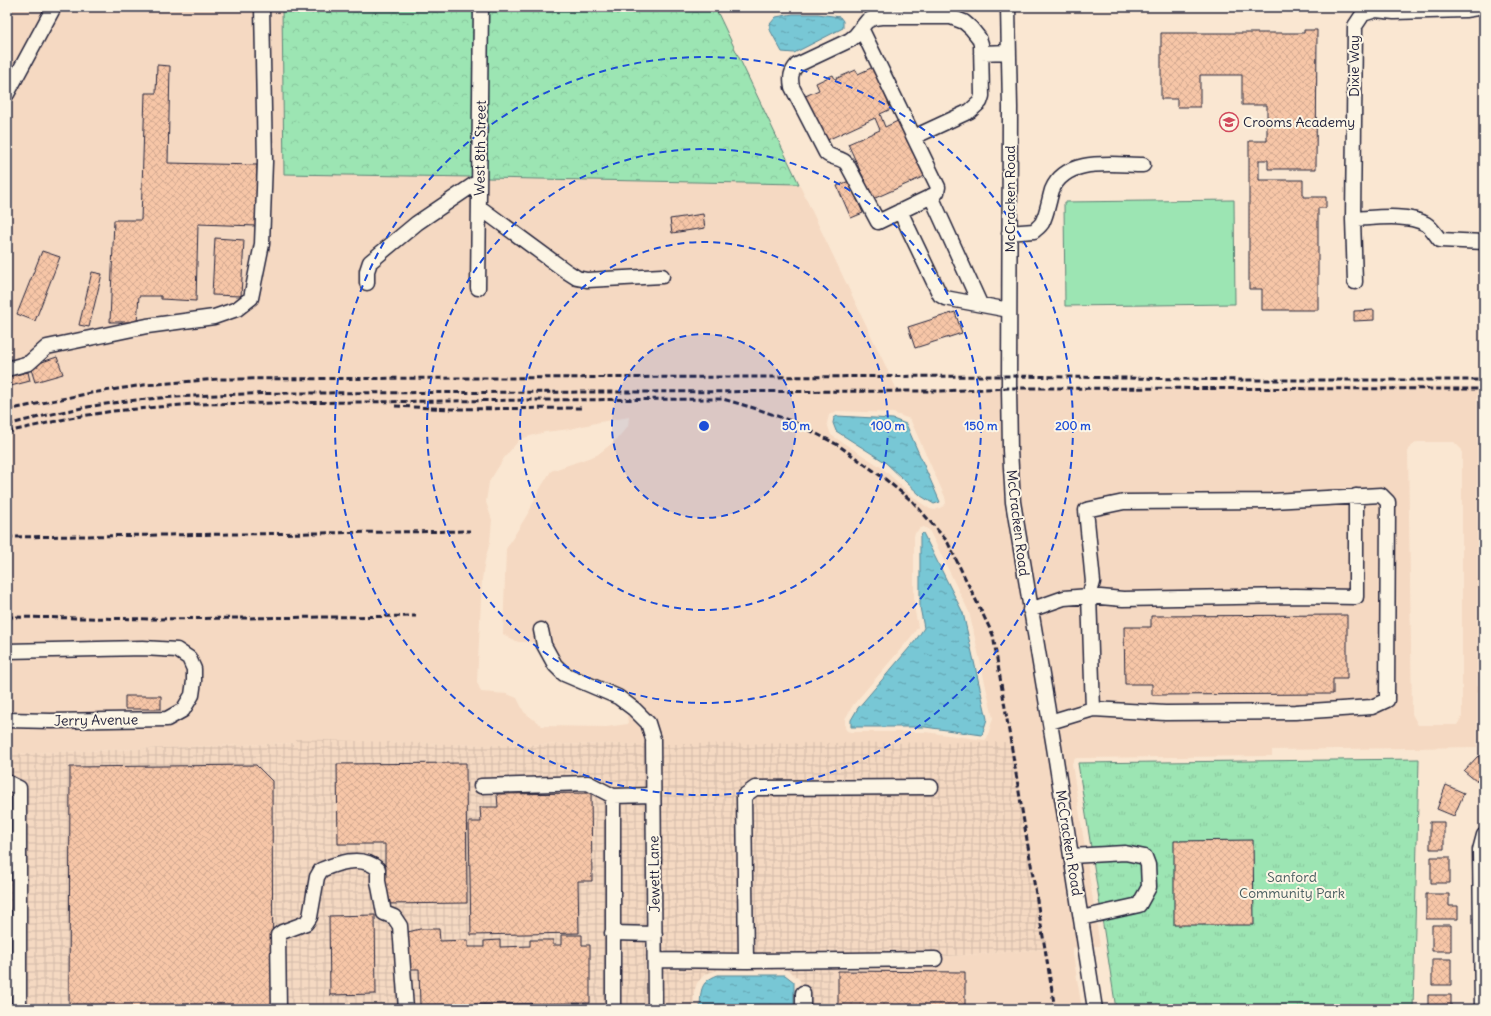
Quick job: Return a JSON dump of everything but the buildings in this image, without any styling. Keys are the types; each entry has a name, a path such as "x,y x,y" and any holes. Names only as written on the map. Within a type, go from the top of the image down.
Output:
{"street":[{"path":"7,94 54,7"},
{"path":"7,369 29,363 47,347 147,326 214,317 237,309 251,298 262,244 265,162 262,7"},
{"name":"West 8th Street","path":"478,288 481,7"},
{"name":"McCracken Road","path":"1008,7 1010,450 1013,502 1050,722 1095,1009"},
{"name":"Dixie Way","path":"1355,282 1353,219 1355,26 1363,14 1376,10 1402,12 1465,10 1484,7"},
{"path":"861,28 938,187 937,192 931,196 878,222 848,164 845,161 826,153 791,81 790,76 793,70 797,65 850,40 855,36 861,28 868,21 881,17 951,17 964,22 980,38 982,96 980,102 970,111 914,137"},
{"path":"981,53 1009,52"},
{"path":"1010,233 1034,231 1042,223 1053,189 1059,179 1071,169 1084,165 1143,165"},
{"path":"366,283 367,270 370,262 417,223 479,180"},
{"path":"931,196 980,304"},
{"path":"479,207 577,278 587,280 662,276"},
{"path":"900,211 940,295 944,298 1009,310"},
{"path":"1353,219 1398,217 1418,220 1427,224 1440,240 1484,242"},
{"path":"1050,722 1093,709 1165,713 1295,712 1372,708 1387,700 1388,622 1386,561 1388,502 1381,495 1272,501 1124,502 1086,510 1093,582 1089,596 1093,709"},
{"path":"1030,610 1064,598 1089,596 1123,599 1295,596 1356,597 1356,496"},
{"name":"Jewett Lane","path":"541,630 544,645 555,665 564,674 618,697 634,709 648,724 653,739 652,796 655,1009"},
{"name":"Jerry Avenue","path":"7,651 143,648 177,650 189,658 194,669 192,695 183,710 166,719 51,721 7,720"},
{"path":"7,782 19,788 19,1009"},
{"path":"481,786 588,783 613,796 652,796"},
{"path":"746,961 744,796 755,788 931,787"},
{"path":"613,796 613,1009"},
{"path":"1482,1009 1480,850 1484,835"},
{"path":"1071,856 1125,852 1144,857 1148,865 1149,886 1139,904 1081,918"},
{"path":"279,1009 278,935 306,922 310,917 317,877 321,870 348,862 363,861 373,864 378,868 378,881 384,913 394,917 400,926 406,1009"},
{"path":"612,933 655,934"},
{"path":"655,960 746,961 934,959"},
{"path":"803,993 803,1009"}],"shaded area":[{"path":"7,7 282,7 284,174 472,177 471,295 485,294 486,178 799,184 897,390 1002,389 1005,503 1047,747 1078,947 1072,948 1082,1009 832,1009 832,953 951,956 1047,949 660,744 660,733 646,733 646,744 481,745 297,740 296,743 7,754","holes":["837,411 893,413 910,419 945,497 946,503 944,506 935,510 930,509 918,501 881,467 831,435 827,423 829,415","629,417 628,426 615,441 597,455 551,471 538,492 530,510 506,549 503,634 518,642 534,642 545,649 581,683 618,702 627,714 628,724 606,727 542,726 524,712 517,698 507,694 481,692 477,682 482,579 490,542 492,520 486,502 489,482 504,458 520,439 545,432 570,429","924,527 929,530 969,612 993,718 985,740 925,732 851,732 847,731 845,728 845,719 853,705 918,627 914,606 914,536 915,533"]},
{"path":"1400,385 1477,387 1477,747 1272,750 1272,756 1076,758 1072,764 1100,946 1092,946 1061,746 1020,501 1016,389","holes":["1417,442 1454,442 1462,450 1462,717 1457,725 1418,725 1412,714 1408,449"]},
{"path":"296,739 481,745 646,744 648,1009 7,1009 7,754 296,743"},
{"path":"1011,742 1047,949 951,956 832,953 832,1009 801,1009 800,980 789,971 718,970 705,974 697,983 694,992 694,1009 662,1009 660,744"}],"green space":[{"path":"282,7 474,7 472,177 284,174"},
{"path":"488,7 715,7 799,184 486,178"},
{"path":"1234,200 1235,304 1065,306 1064,202"},
{"name":"Sanford Community Park","path":"1419,759 1413,1009 1116,1009 1078,763"}],"water":[{"path":"793,14 818,14 840,17 843,21 843,28 794,53 782,52 770,30 770,24 776,17"},
{"path":"837,416 893,419 906,424 940,502 934,504 921,496 885,462 836,431 833,423 834,418"},
{"path":"923,533 963,613 987,719 982,735 925,727 851,727 851,720 858,708 916,640 924,628 920,607 920,536"},
{"path":"718,975 785,975 794,982 794,1009 700,1009 701,992 704,984"}],"railway":[{"path":"7,410 91,393 144,385 219,379 1009,376 1244,380 1484,380"},
{"path":"7,425 42,416 112,403 183,397 291,393 941,391 1009,388 1484,389"},
{"path":"7,432 70,418 113,411 193,404 723,399 794,422 838,445 885,479 913,502 947,541 993,635 1055,1009"},
{"path":"395,406 449,409 582,408"},
{"path":"7,537 470,531"},
{"path":"7,617 152,619 416,616"}],"place":[{"name":"Crooms Academy","path":"1229,122"}]}
